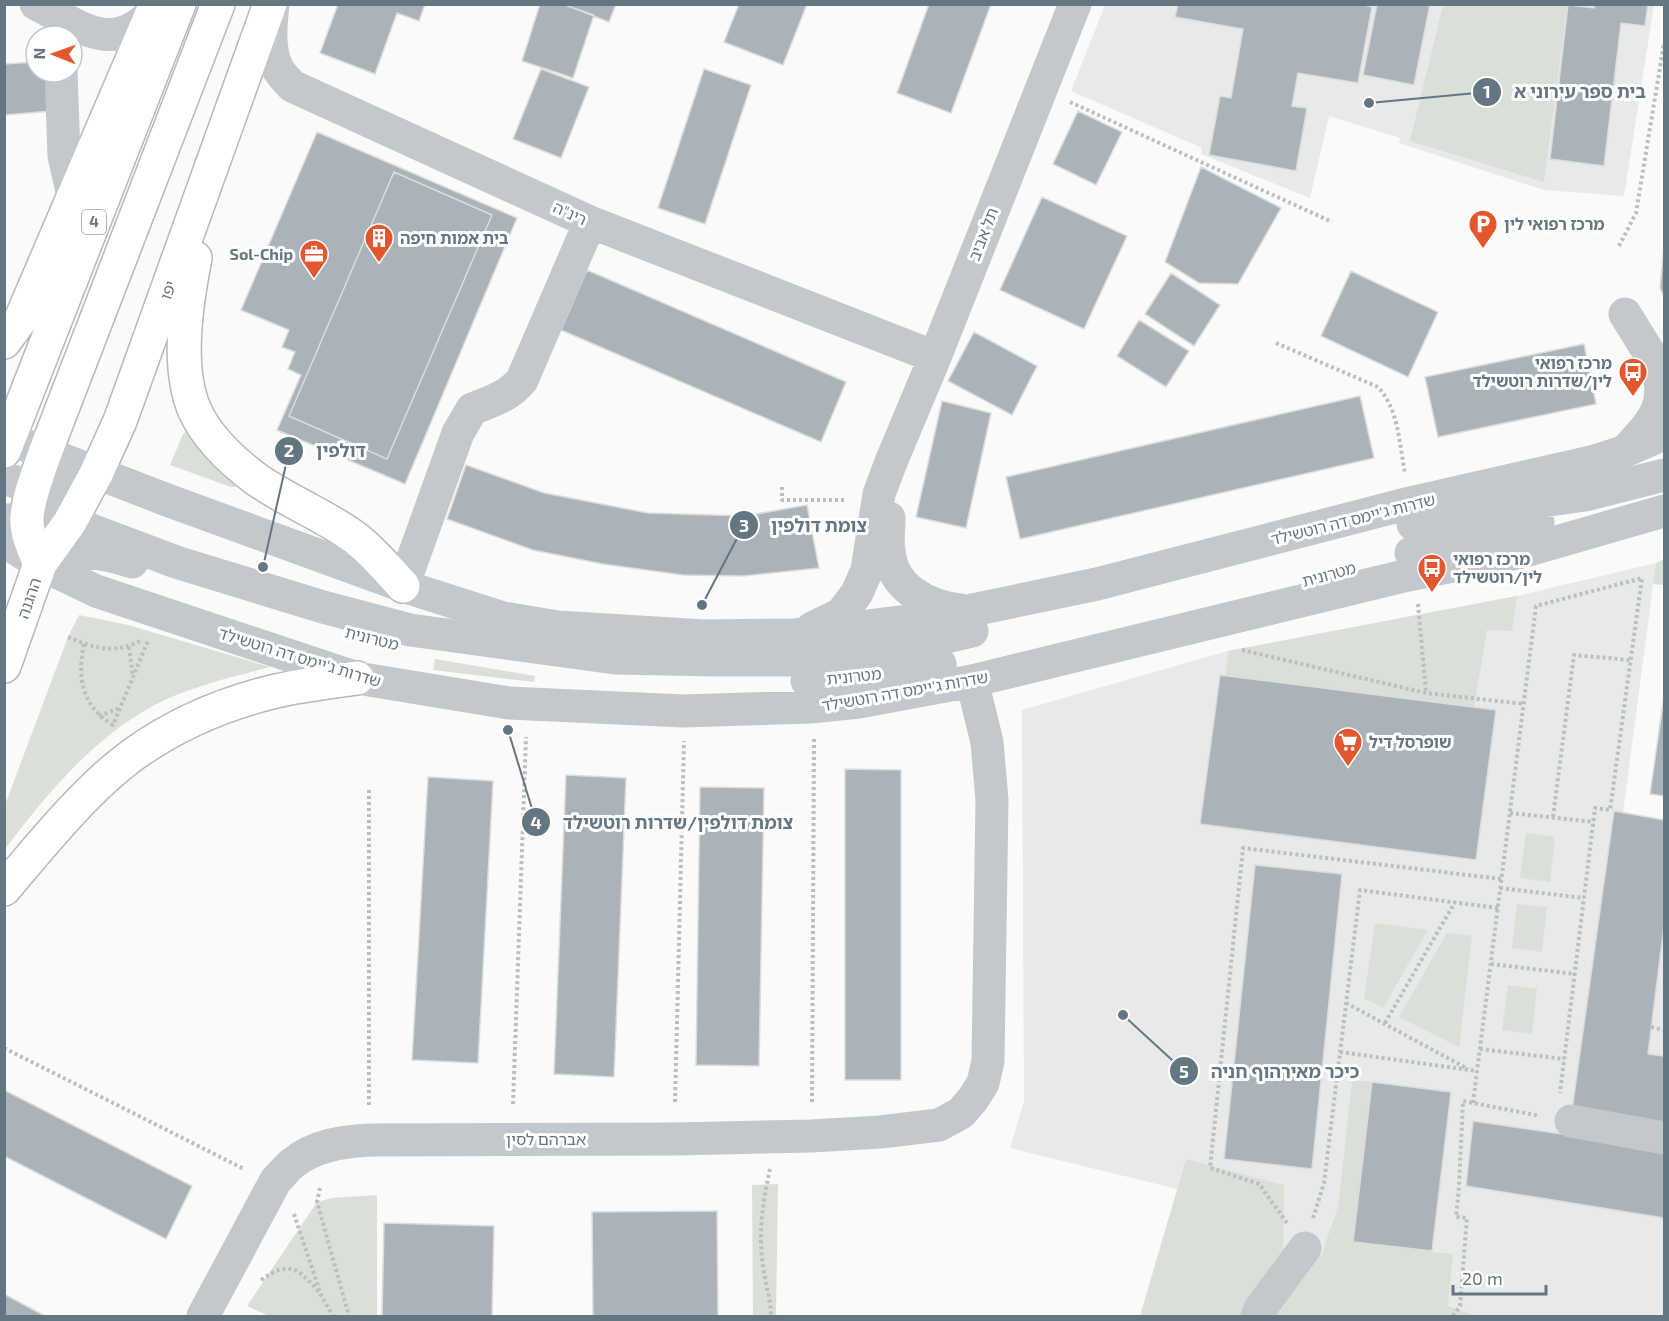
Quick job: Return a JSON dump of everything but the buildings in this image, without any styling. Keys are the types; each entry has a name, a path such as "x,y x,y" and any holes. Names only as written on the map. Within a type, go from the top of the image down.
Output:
{"highway":[{"path":"40,564 15,509 45,453 218,4"},
{"name":"יפו","path":"40,564 70,522 96,474 120,421 272,4"},
{"path":"4,342 21,319 73,196 162,7"},
{"name":"4","path":"6,443 162,7"},
{"path":"216,158 188,295 185,349 187,382 196,413 217,445 256,479 355,538 403,585"},
{"name":"ההגנה","path":"4,666 40,564"},
{"path":"4,889 45,840 83,800 134,754 163,736 208,713 276,691 357,678"}],"street":[{"name":"רינ\"ה","path":"272,4 271,32 275,58 277,66 292,86 590,222 935,357"},
{"name":"תל אביב","path":"795,635 841,614 867,570 879,494 1075,4"},
{"path":"53,19 99,35 122,34 133,30 162,7"},
{"path":"61,84 64,156 73,196"},
{"path":"403,585 458,433 472,409 500,400 514,390 522,380 590,222"},
{"path":"1623,452 1657,414 1661,400 1660,369 1625,314"},
{"name":"שדרות ג'יימס דה רוטשילד","path":"6,443 45,453 96,474 403,585 503,618 558,627 704,636 795,635 918,620 1097,584 1410,503 1595,461 1665,434"},
{"path":"6,443 15,509 96,474"},
{"name":"תל אביב","path":"891,462 889,551 892,568 900,582 922,600 943,608 968,610"},
{"name":"מטרונית","path":"15,509 70,522 176,562 323,607 410,630 615,658 796,660 900,648 1414,524 1585,495 1665,475"},
{"name":"מטרונית","path":"40,564 68,554 92,553 113,557 314,623 386,642 459,656 592,675 656,680 800,681 903,671 1071,639 1665,490"},
{"name":"שדרות ג'יימס דה רוטשילד","path":"40,564 96,591 357,678 509,703 683,711 811,707 859,702 972,681 1408,575 1522,552 1665,511"},
{"name":"אברהם לסין","path":"203,1317 276,1180 293,1162 317,1149 348,1141 372,1140 675,1139 880,1132 939,1125 960,1113 983,1083 988,1061 992,800 987,742 972,681"},
{"path":"1564,1120 1665,1138"},
{"path":"1257,1317 1260,1309 1305,1248"}],"path":[{"path":"1619,246 1636,213 1665,43"},
{"path":"1040,88 1332,222"},
{"path":"1276,342 1378,387 1387,398 1394,413 1410,503"},
{"path":"782,487 782,500 846,500"},
{"path":"1453,1317 1460,1306 1467,1218 1456,1217 1463,1101 1473,1103 1564,1120 1564,1059 1595,808 1610,810 1642,579 1536,606 1473,1103"},
{"path":"1418,602 1426,693"},
{"path":"68,637 84,644 110,649 129,647 151,635 113,725 99,716 91,707 82,682 80,663 84,644"},
{"path":"129,647 132,681"},
{"path":"1236,648 1426,693 1524,704"},
{"path":"1553,817 1574,655 1630,660"},
{"path":"99,716 120,708"},
{"path":"812,1102 814,733"},
{"path":"675,1101 684,735"},
{"path":"513,1104 526,736"},
{"path":"369,790 369,1107"},
{"path":"1510,813 1594,822"},
{"path":"1305,1248 1259,1184 1210,1168 1243,848 1501,879"},
{"path":"1500,888 1584,898"},
{"path":"1305,1248 1324,1183 1360,890 1498,908"},
{"path":"1385,1023 1455,902"},
{"path":"1491,964 1575,974"},
{"path":"1346,1003 1468,1069"},
{"path":"1651,1027 1665,1030"},
{"path":"4,1048 244,1169"},
{"path":"1480,1049 1564,1059"},
{"path":"1340,1052 1477,1071"},
{"path":"771,1163 761,1227 763,1268 770,1297 771,1317"},
{"path":"320,1188 317,1202 349,1317"},
{"path":"294,1214 321,1295 333,1317"},
{"path":"255,1284 279,1269 293,1269 307,1278 321,1295"}],"shaded area":[{"path":"1105,5 1654,5 1624,196 1544,190 1399,143 1400,138 1329,116 1310,198 1201,154 1202,148 1071,91"},
{"path":"1443,5 1567,5 1544,182 1410,141"},
{"path":"186,431 190,432 238,483 235,487 170,465"},
{"path":"1664,559 1664,585 1653,584 1656,563"},
{"path":"1656,563 1623,813 1664,820 1664,1316 1477,1316 1448,1306 1452,1254 1432,1251 1450,1092 1352,1081 1338,1206 1321,1256 1283,1248 1283,1185 1186,1159 1177,1189 1010,1148 1024,1101 1022,710 1228,651 1517,596"},
{"path":"1517,596 1512,631 1487,630 1474,707 1226,675 1228,651"},
{"path":"79,615 128,625 270,667 181,693 144,711 120,727 98,744 58,784 5,849 5,805 68,637"},
{"path":"435,659 535,676 534,682 433,670"},
{"path":"1526,833 1555,837 1550,882 1520,878"},
{"path":"1517,904 1547,907 1542,952 1512,948"},
{"path":"1375,923 1428,930 1383,1008 1364,998"},
{"path":"1447,933 1472,936 1459,1047 1399,1017"},
{"path":"1508,985 1537,989 1532,1034 1502,1030"},
{"path":"1352,1080 1372,1082 1353,1242 1453,1254 1448,1306 1477,1316 1140,1316 1186,1159 1284,1185 1283,1248 1321,1256 1338,1206"},
{"path":"778,1184 776,1316 753,1316 752,1185"},
{"path":"377,1195 377,1316 269,1316 247,1306 317,1202 332,1198"}],"place":[{"name":"בית ספר עירוני א","path":"1369,103"},
{"name":"מרכז רפואי לין","path":"1483,250"},
{"name":"בית אמות חיפה","path":"379,264"},
{"name":"Sol-Chip","path":"314,280"},
{"name":"מרכז רפואי לין/שדרות רוטשילד","path":"1633,398"},
{"name":"דולפין","path":"263,567"},
{"name":"מרכז רפואי לין/רוטשילד","path":"1432,594"},
{"name":"צומת דולפין","path":"702,605"},
{"name":"צומת דולפין/שדרות רוטשילד","path":"508,730"},
{"name":"שופרסל דיל","path":"1348,768"},
{"name":"כיכר מאירהוף חניה","path":"1123,1015"}]}
